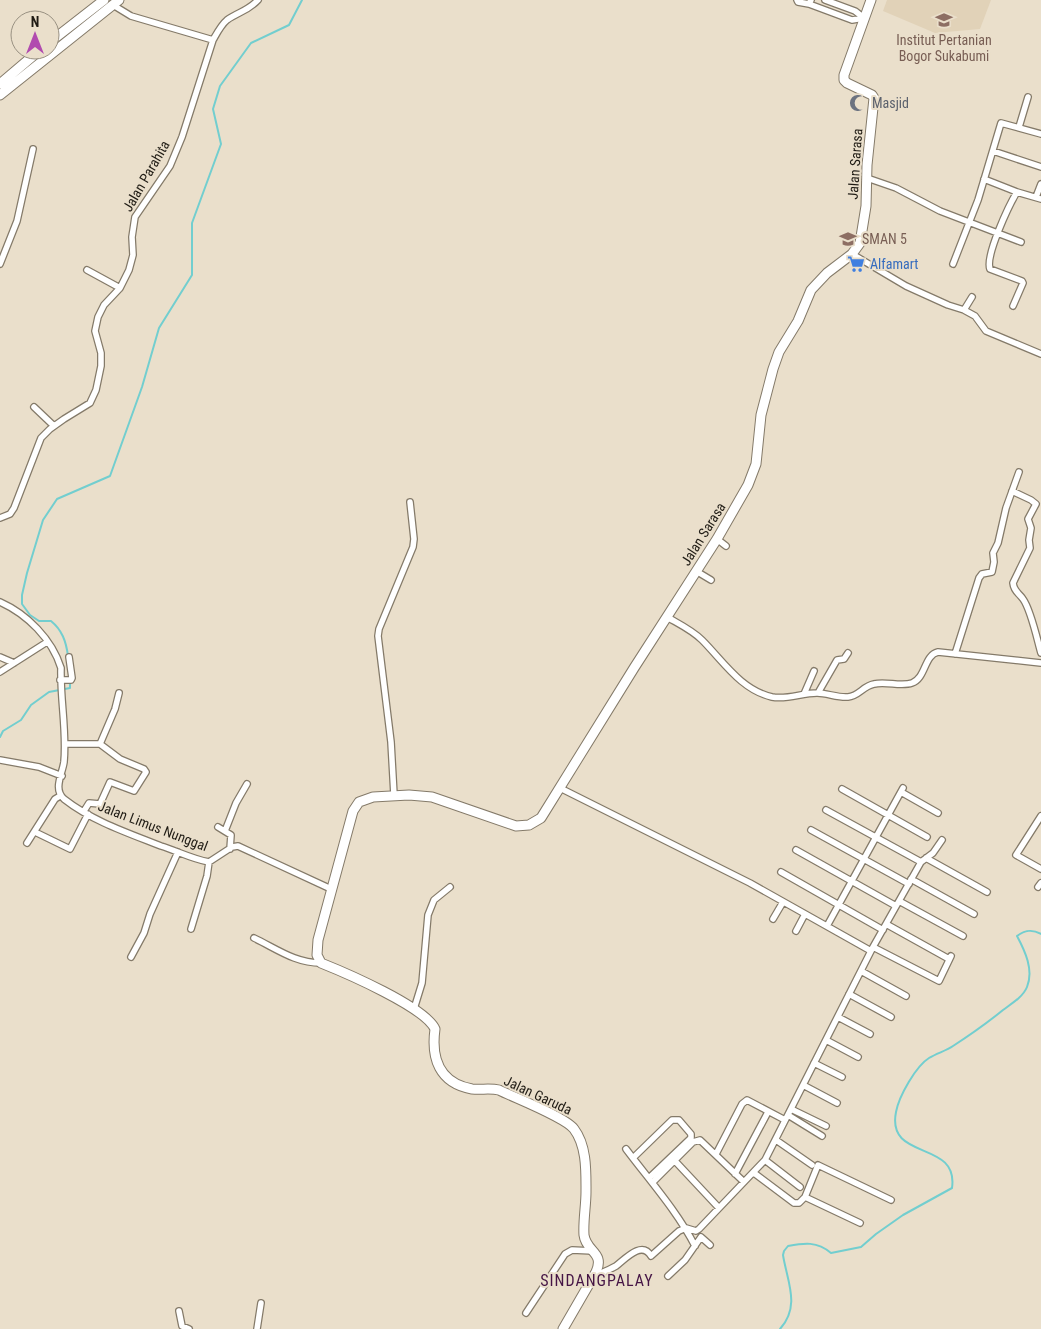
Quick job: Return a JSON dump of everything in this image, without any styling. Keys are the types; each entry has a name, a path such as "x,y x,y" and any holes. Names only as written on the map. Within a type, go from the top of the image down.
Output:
{"street":[{"path":"60,34 104,0"},
{"name":"Jalan Parahita","path":"0,518 10,514 14,508 41,438 54,426 91,402 102,366 101,353 95,331 98,317 104,304 120,288 129,270 133,255 132,237 135,217 170,166 185,129 217,32 228,20 249,9 258,0"},
{"path":"797,0 798,2 810,2 852,20 864,18"},
{"path":"825,0 855,11 864,18"},
{"name":"Jalan Sarasa","path":"331,890 355,806 364,800 394,795 432,797 502,822 523,826 535,823 541,818 717,539 748,485 756,464 761,414 779,352 798,321 811,290 827,273 852,254 860,243 862,236 874,98 872,95 849,85 844,78 871,0"},
{"path":"0,84 116,2 131,16 213,40"},
{"path":"0,95 31,60"},
{"path":"1019,127 1028,97"},
{"path":"952,264 984,179 1002,123 1041,134"},
{"path":"0,264 17,221 33,149"},
{"path":"993,151 1041,167"},
{"path":"867,178 896,188 940,211 1021,242"},
{"path":"984,179 1038,198 1041,184"},
{"path":"1013,306 1023,284 1022,281 990,270 989,266 998,233 1017,192"},
{"path":"852,254 906,286 975,316 986,331 1041,354"},
{"path":"88,270 120,288"},
{"path":"964,310 972,297"},
{"path":"34,407 54,426"},
{"path":"955,654 980,576 984,573 992,572 993,553 998,543 1018,472"},
{"path":"1012,491 1036,504 1028,519 1031,528 1030,548 1013,583 1014,589 1023,598 1027,606 1041,653"},
{"path":"394,795 391,742 378,636 379,629 413,547 414,539 410,502"},
{"path":"717,539 726,546"},
{"path":"696,571 711,580"},
{"path":"0,602 14,609 28,620 47,642 57,656 62,680 65,744 62,776 58,787 60,796 55,799 26,843"},
{"path":"667,617 696,634 733,674 750,688 772,697 818,693 846,697 859,693 863,688 875,684 910,684 918,679 935,652 1041,663"},
{"path":"0,672 47,642"},
{"path":"818,693 836,660 844,659 848,653"},
{"path":"0,657 14,663"},
{"path":"62,680 71,680 73,676 69,657"},
{"path":"804,694 814,671"},
{"path":"100,744 115,709 119,693"},
{"path":"34,832 70,849 89,803 100,804 110,782 135,791 146,772 144,769 120,759 100,744 65,744"},
{"path":"0,760 39,767 62,776"},
{"path":"224,831 236,803 247,784"},
{"path":"560,788 750,883 872,949 939,981 950,957 839,905 781,872"},
{"path":"842,789 927,837"},
{"path":"827,926 902,790 938,813"},
{"name":"Jalan Limus Nunggal","path":"60,796 86,813 120,830 209,862 230,849"},
{"path":"826,810 876,838 987,892"},
{"path":"1041,816 1016,855 1041,869"},
{"path":"218,827 231,836 230,849"},
{"path":"811,830 863,859 974,914"},
{"path":"594,1276 614,1267 639,1250 648,1250 651,1256 676,1233 686,1228 699,1230 765,1160 884,927 924,860 936,851 942,840"},
{"path":"230,849 236,846 244,848 331,890 318,940 317,955 321,964 296,960 254,938"},
{"path":"796,850 852,881 963,936"},
{"path":"131,957 144,933 150,914 178,852"},
{"path":"190,929 207,876 209,862"},
{"path":"414,1009 422,983 428,915 434,900 450,887"},
{"path":"773,919 783,902"},
{"path":"796,931 806,914"},
{"name":"Jalan Garuda","path":"321,964 352,976 414,1009 428,1019 435,1030 433,1049 436,1061 452,1082 472,1089 491,1088 499,1090 564,1120 576,1131 583,1150 586,1168 584,1235 600,1261 594,1276 563,1329"},
{"path":"861,971 906,996"},
{"path":"849,994 892,1017"},
{"path":"838,1017 870,1034"},
{"path":"826,1040 858,1057"},
{"path":"814,1063 842,1078"},
{"path":"803,1085 837,1103"},
{"path":"716,1154 744,1102 747,1100 768,1112 786,1118 822,1136"},
{"path":"791,1108 826,1126"},
{"path":"735,1174 768,1112"},
{"path":"633,1158 672,1120 679,1120 691,1134 691,1138 651,1180"},
{"path":"651,1180 675,1161 696,1140 703,1141 744,1182"},
{"path":"776,1140 812,1165"},
{"path":"626,1149 686,1228 695,1246"},
{"path":"765,1160 800,1187"},
{"path":"675,1161 719,1208"},
{"path":"754,1173 794,1203 799,1203 805,1197 818,1165 891,1200"},
{"path":"805,1197 860,1222"},
{"path":"668,1276 685,1260 701,1237 710,1245"},
{"path":"526,1313 568,1252 572,1250 593,1251"},
{"path":"257,1329 261,1303"},
{"path":"180,1311 182,1326 189,1329"}],"shaded area":[{"name":"Institut Pertanian Bogor Sukabumi","path":"887,0 991,0 980,29 935,33 883,11"}],"waterway":[{"path":"68,656 63,636 55,624 51,621 39,621 30,615 22,604 27,573 43,520 57,499 110,476 142,387 159,328 192,275 192,223 221,144 213,109 220,86 251,43 289,25 302,0"},
{"path":"0,737 3,731 21,720 31,705 49,692 70,688 70,680"},
{"path":"780,1329 790,1311 791,1302 791,1293 783,1255 788,1246 815,1245 821,1246 831,1253 861,1247 903,1215 952,1188 951,1173 945,1162 911,1145 902,1138 896,1128 898,1105 909,1082 924,1062 972,1033 1023,994 1030,974 1026,954 1017,936 1029,931 1041,934"}],"place":[{"name":"Institut Pertanian Bogor Sukabumi","path":"944,20"},
{"name":"Masjid","path":"858,103"},
{"name":"SMAN 5","path":"848,239"},
{"name":"Alfamart","path":"856,264"}],"district":[{"name":"SINDANGPALAY","path":"597,1280"}]}
